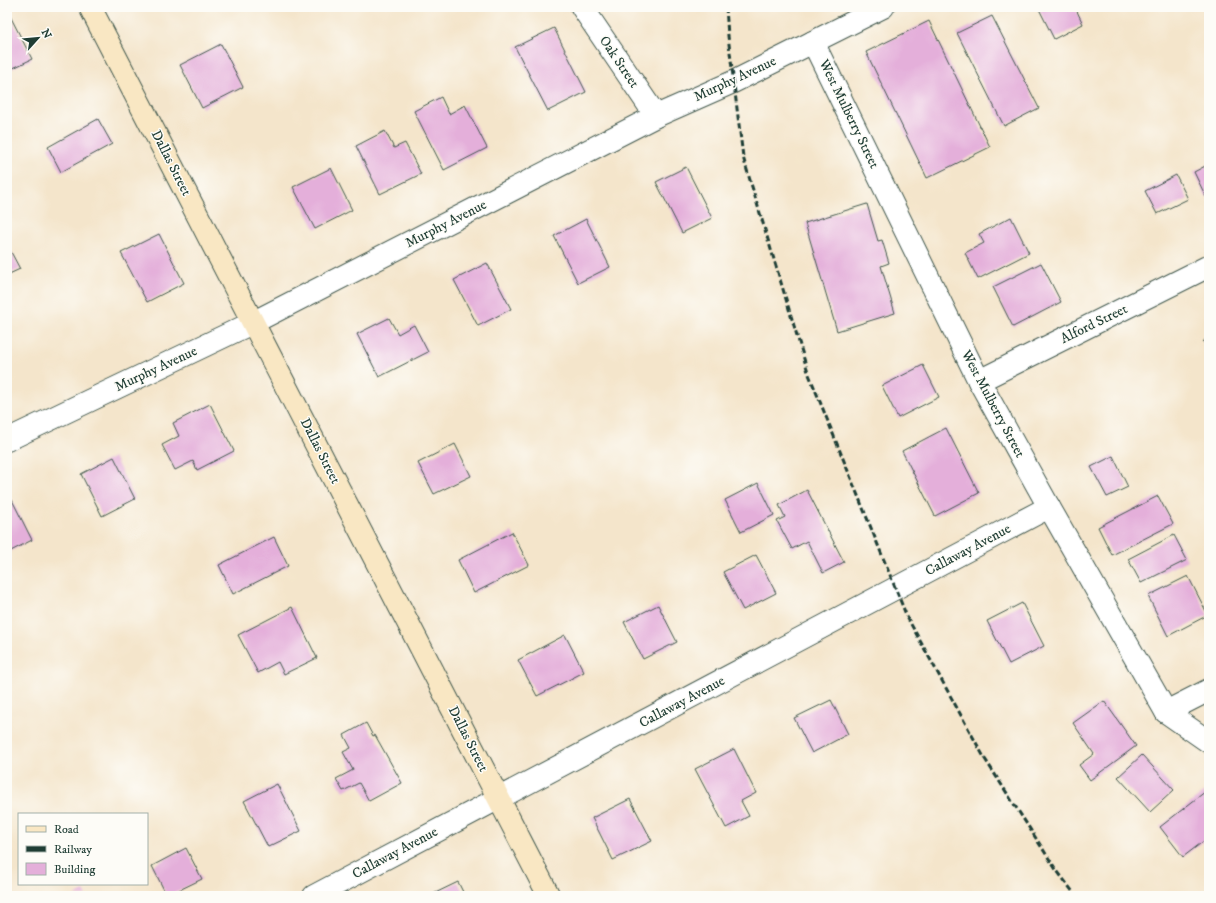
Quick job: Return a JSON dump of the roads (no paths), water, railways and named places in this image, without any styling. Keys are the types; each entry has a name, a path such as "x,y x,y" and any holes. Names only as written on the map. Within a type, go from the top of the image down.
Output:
{"street":[{"name":"Dallas Street","path":"90,7 254,322 549,896"},
{"name":"Oak Street","path":"582,7 656,116"},
{"name":"Murphy Avenue","path":"7,440 254,322 656,116 733,82 884,7"},
{"name":"West Mulberry Street","path":"813,42 978,381 1049,507 1166,712 1209,742"},
{"name":"Alford Street","path":"978,381 1209,266"},
{"name":"Callaway Avenue","path":"314,896 1049,507"},
{"path":"1166,712 1209,690"}],"railway":[{"path":"726,7 728,36 743,157 808,372 907,617 985,759 1055,868 1076,896"}]}
